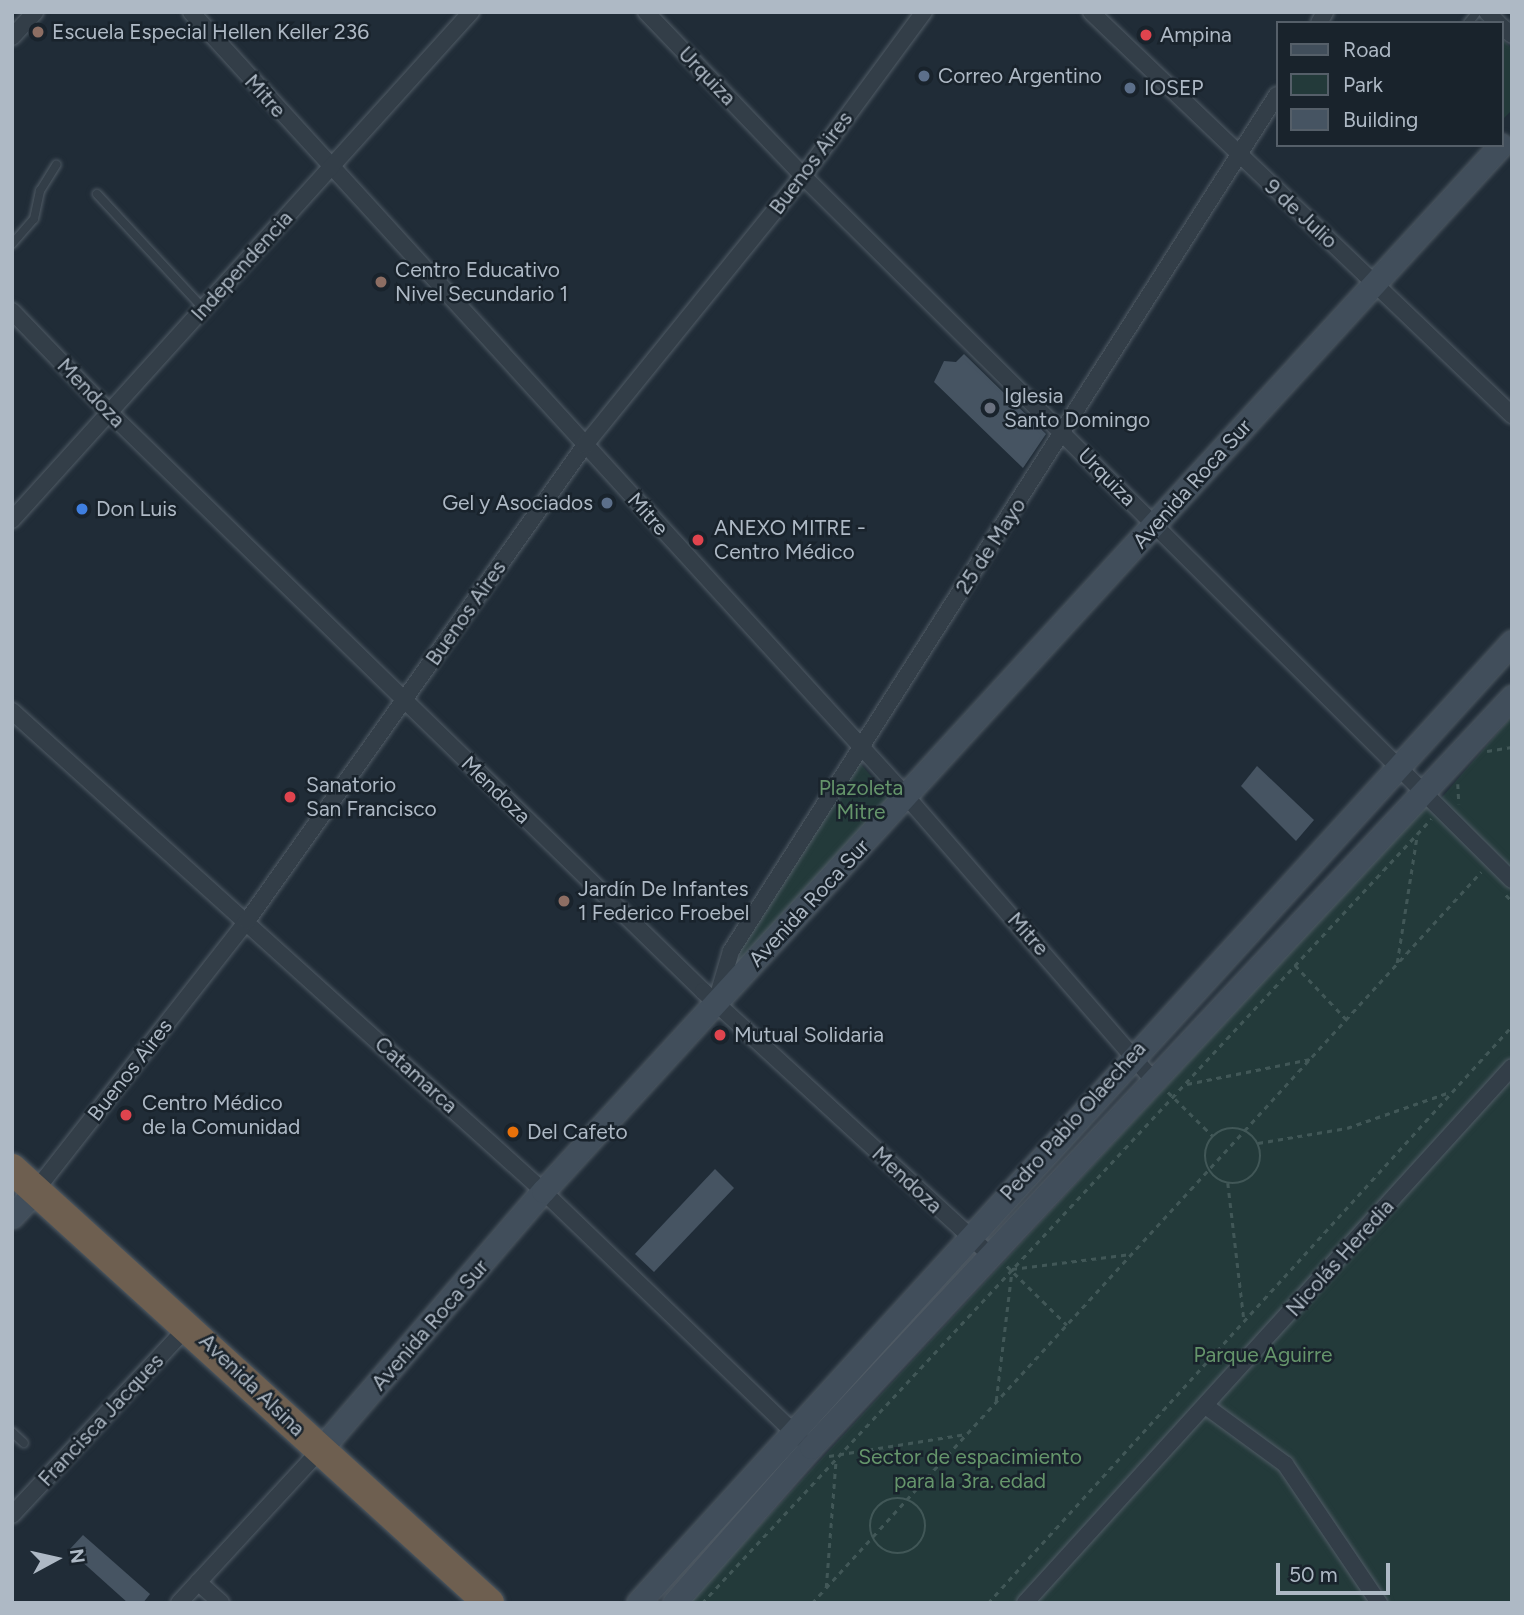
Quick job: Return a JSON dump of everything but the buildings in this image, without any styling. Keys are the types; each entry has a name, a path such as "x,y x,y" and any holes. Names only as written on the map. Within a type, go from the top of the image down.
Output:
{"highway":[{"name":"Avenida Alsina","path":"12,1169 189,1325 320,1450 489,1603"}],"street":[{"path":"12,37 35,12"},
{"name":"Mitre","path":"191,12 330,169 907,797 1164,1089"},
{"name":"Independencia","path":"12,520 111,414 471,12"},
{"name":"Urquiza","path":"646,12 803,176 1512,880"},
{"name":"Buenos Aires","path":"12,1216 36,1190 247,921 585,445 803,176 923,12"},
{"name":"9 de Julio","path":"1091,12 1512,415"},
{"name":"25 de Mayo","path":"716,1003 731,951 860,746 1065,434 1241,157 1276,96"},
{"name":"Avenida Roca Sur","path":"178,1603 320,1450 543,1191 1376,284 1494,148"},
{"name":"Mendoza","path":"12,311 111,414 716,1003 991,1256"},
{"name":"Pedro Pablo Olaechea","path":"638,1603 1134,1054 1512,642"},
{"name":"Pedro Pablo Olaechea","path":"674,1603 811,1447 991,1256 1164,1089 1432,802 1512,697"},
{"name":"Catamarca","path":"12,711 543,1191 811,1447"},
{"name":"Nicolás Heredia","path":"1025,1603 1207,1407 1512,1067"},
{"name":"Francisca Jacques","path":"12,1515 189,1325"},
{"path":"1207,1407 1285,1464 1379,1603"},
{"path":"198,1582 221,1603"}],"lane":[{"path":"12,244 34,219 40,191 56,165"},
{"path":"97,194 204,309"},
{"path":"12,1432 24,1443"}],"path":[{"path":"1490,744 1483,752 1512,747"},
{"path":"1461,776 1456,795 1467,812"},
{"path":"1397,964 1417,835 1432,802 1456,795"},
{"path":"1184,1085 1417,835"},
{"path":"812,1603 1483,871"},
{"path":"1295,965 1347,1019"},
{"path":"988,1603 1512,1026"},
{"path":"702,1603 1013,1269 1164,1089 1311,1059"},
{"path":"1164,1089 1213,1136"},
{"path":"1258,1143 1348,1128 1453,1091"},
{"path":"1228,1128 1245,1130 1258,1143 1258,1169 1245,1181 1228,1183 1209,1170 1205,1152 1213,1136 1228,1128"},
{"path":"1228,1183 1244,1321"},
{"path":"1013,1269 1131,1254"},
{"path":"1013,1269 1067,1325"},
{"path":"996,1402 1013,1269"},
{"path":"836,1459 966,1434"},
{"path":"826,1588 836,1459"},
{"path":"891,1498 907,1499 925,1519 918,1545 894,1553 872,1537 870,1521 877,1506 891,1498"}],"green space":[{"path":"1503,40 1512,49 1512,110 1503,119"},
{"name":"Parque Aguirre","path":"1512,716 1512,1603 688,1603 1426,805 1431,810"},
{"name":"Plazoleta Mitre","path":"858,761 891,799 732,972 745,941"}],"place":[{"name":"Escuela Especial Hellen Keller 236","path":"38,32"},
{"name":"Ampina","path":"1146,35"},
{"name":"Correo Argentino","path":"924,76"},
{"name":"IOSEP","path":"1130,88"},
{"name":"Centro Educativo Nivel Secundario 1","path":"381,282"},
{"name":"Iglesia Santo Domingo","path":"990,408"},
{"name":"Gel y Asociados","path":"607,503"},
{"name":"Don Luis","path":"82,509"},
{"name":"ANEXO MITRE - Centro Médico","path":"698,540"},
{"name":"Sanatorio San Francisco","path":"290,797"},
{"name":"Jardín De Infantes 1 Federico Froebel","path":"564,901"},
{"name":"Mutual Solidaria","path":"720,1035"},
{"name":"Centro Médico de la Comunidad","path":"126,1115"},
{"name":"Del Cafeto","path":"513,1132"}],"park label":[{"name":"Sector de espacimiento para la 3ra. edad","path":"970,1469"}]}
